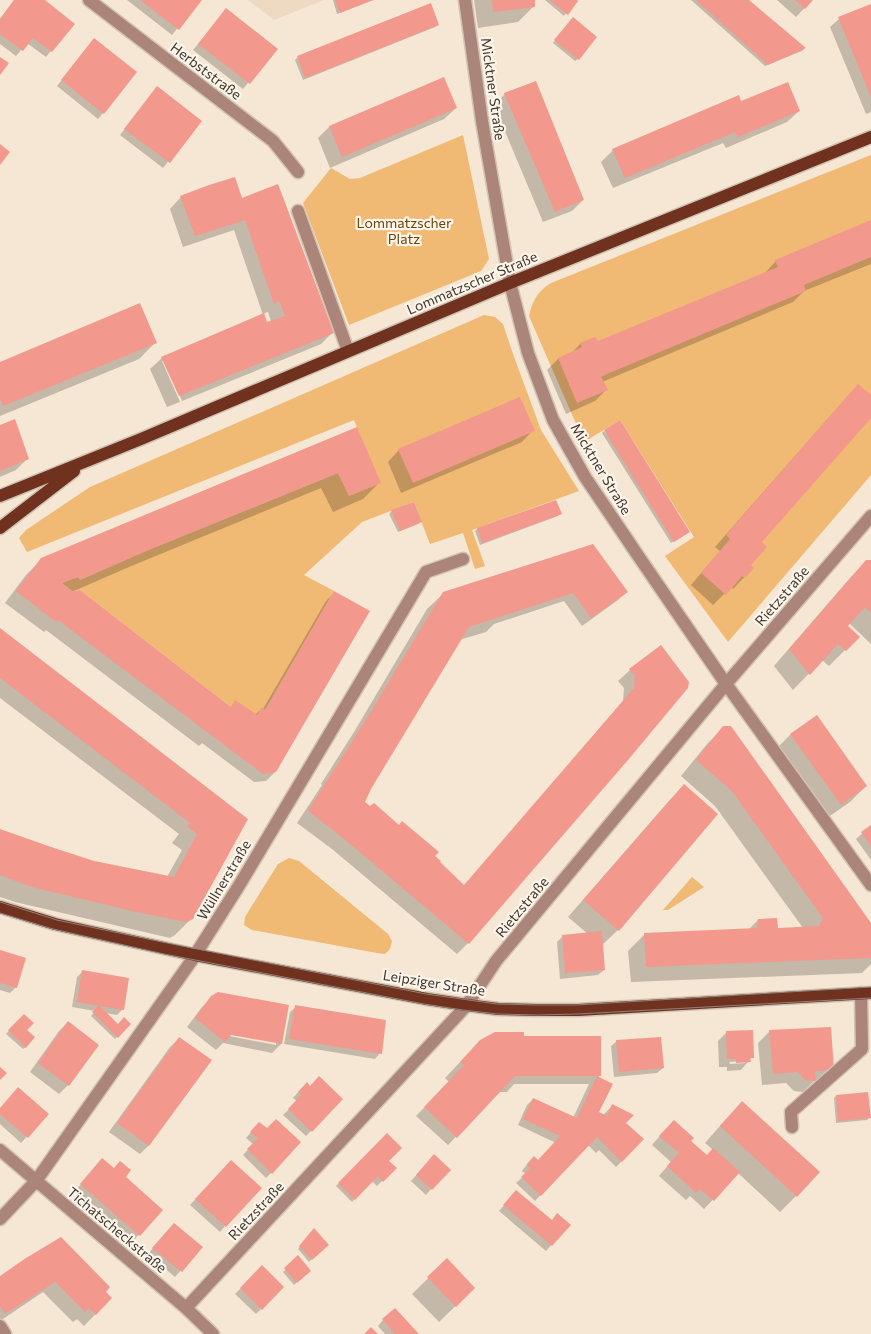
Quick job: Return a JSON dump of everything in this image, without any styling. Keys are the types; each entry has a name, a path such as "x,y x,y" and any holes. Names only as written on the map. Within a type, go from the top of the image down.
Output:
{"main road":[{"name":"Lommatzscher Straße","path":"0,496 86,462 510,283 871,137"},
{"name":"Lommatzscher Straße","path":"0,528 86,462"},
{"name":"Leipziger Straße","path":"0,907 55,924 195,955 467,1005 536,1010 578,1010 866,993"}],"street":[{"name":"Herbststraße","path":"89,0 273,141 298,172"},
{"name":"Micktner Straße","path":"465,0 482,120 510,283 528,353 553,420 585,476 726,684 871,885"},
{"path":"298,211 348,351"},
{"name":"Rietzstraße","path":"186,1308 467,1005 496,961 726,684 871,516"},
{"name":"Wüllnerstraße","path":"0,1219 36,1181 195,955 240,884 426,572 463,559"},
{"path":"792,1127 791,1112 862,1049 866,993"},
{"name":"Tichatscheckstraße","path":"0,1150 186,1308 213,1334"},
{"path":"0,1326 6,1334"}],"shaded area":[{"path":"248,0 324,0 274,20"}],"green space":[{"name":"Lommatzscher Platz","path":"463,135 489,259 481,271 349,325 303,203 331,168 350,179 360,178"},
{"path":"871,155 871,475 728,642 665,556 694,537 620,420 584,442 529,316 539,293 551,283"},
{"path":"484,315 495,317 503,324 541,430 579,491 472,530 485,566 475,569 463,533 430,544 414,502 362,522 304,575 334,591 265,710 261,709 257,715 231,707 80,590 72,591 62,583 78,577 80,580 146,551 338,473 349,496 380,483 354,420 27,552 19,538 26,530 90,487"},
{"path":"289,858 299,861 388,934 392,941 390,949 385,954 377,953 252,930 244,925 245,917 278,864"},
{"path":"692,877 704,887 668,910 663,910"}],"building":[{"path":"14,0 45,0 75,24 52,52 33,38 23,51 0,34 0,19"},
{"path":"140,0 202,0 179,30"},
{"path":"335,0 372,0 340,13"},
{"path":"492,0 535,0 535,7 493,12"},
{"path":"550,0 577,0 578,1 568,15"},
{"path":"696,0 749,0 806,48 768,65"},
{"path":"795,0 813,0 805,9"},
{"path":"431,3 439,25 305,78 297,56"},
{"path":"871,4 871,97 838,17"},
{"path":"226,8 278,49 250,84 198,44"},
{"path":"573,17 597,37 579,60 554,40"},
{"path":"94,38 137,72 104,114 61,80"},
{"path":"0,57 9,63 0,75"},
{"path":"444,77 457,108 342,157 329,126"},
{"path":"536,81 584,200 555,212 504,93"},
{"path":"788,82 800,111 738,137 735,132 625,178 612,149 739,95 741,101"},
{"path":"157,86 202,121 170,163 124,129"},
{"path":"0,144 10,152 0,165"},
{"path":"235,177 242,198 278,184 334,333 179,396 161,357 264,313 267,322 285,316 279,301 274,304 245,220 195,236 180,196"},
{"path":"871,220 871,257 804,285 806,291 607,374 601,377 608,390 577,403 558,358 582,347 580,343 595,337 598,341 778,267 775,260"},
{"path":"140,303 157,343 3,406 0,399 0,362"},
{"path":"858,384 871,395 871,418 762,542 767,547 751,565 754,568 745,578 742,576 726,595 701,573 730,539 726,535"},
{"path":"520,397 535,431 413,483 398,449"},
{"path":"15,419 29,459 0,471 0,425"},
{"path":"620,420 690,532 674,542 604,430"},
{"path":"357,427 381,483 349,496 338,473 146,551 80,580 78,577 62,583 72,591 80,590 231,707 235,700 257,715 262,707 265,710 334,591 370,611 276,772 263,774 58,620 56,622 16,591 41,558"},
{"path":"556,500 562,514 482,543 477,528"},
{"path":"414,502 422,522 400,531 391,510"},
{"path":"593,544 628,592 591,618 573,593 469,627 365,802 370,806 374,803 399,825 402,821 439,852 435,856 464,885 634,688 635,676 629,669 661,645 689,682 688,688 628,760 469,944 308,811 369,715 443,592"},
{"path":"866,560 871,560 871,613 865,607 848,626 860,637 846,651 838,644 810,675 789,649"},
{"path":"0,628 248,819 193,919 187,922 136,912 32,887 0,875 0,829 94,861 174,877 197,834 187,826 190,823 0,678"},
{"path":"817,715 867,786 841,805 790,734"},
{"path":"723,726 731,726 871,923 871,958 646,967 644,933 757,928 758,919 777,918 778,928 819,926 823,918 731,790 696,760"},
{"path":"684,784 718,814 619,931 583,900"},
{"path":"871,825 871,847 861,832"},
{"path":"602,931 605,970 565,973 562,935"},
{"path":"0,950 26,958 17,988 0,983"},
{"path":"82,970 129,978 124,1010 77,1002"},
{"path":"218,992 289,1005 282,1044 231,1035 225,1042 195,1018 211,996"},
{"path":"99,1005 118,1024 124,1017 131,1024 118,1038 92,1012"},
{"path":"295,1005 386,1020 382,1054 289,1039"},
{"path":"24,1014 34,1023 27,1030 35,1037 26,1048 8,1030"},
{"path":"68,1021 99,1045 69,1086 38,1063"},
{"path":"831,1027 834,1070 815,1071 816,1081 805,1080 798,1072 773,1074 769,1030"},
{"path":"753,1030 754,1058 750,1058 751,1062 736,1063 736,1059 727,1059 726,1031"},
{"path":"495,1032 524,1032 524,1036 601,1036 601,1076 515,1076 457,1138 424,1107 464,1065 460,1062 480,1040"},
{"path":"179,1037 212,1060 149,1146 117,1123"},
{"path":"661,1037 664,1068 619,1072 616,1040"},
{"path":"0,1067 7,1073 0,1080"},
{"path":"319,1076 343,1099 312,1132 288,1109 301,1095 298,1092 307,1082 310,1086"},
{"path":"597,1076 613,1084 599,1112 607,1116 612,1104 634,1115 626,1123 644,1139 622,1162 597,1137 541,1196 521,1177 530,1168 527,1164 534,1156 538,1160 560,1136 523,1119 533,1098 577,1118"},
{"path":"18,1087 49,1114 28,1138 0,1114 0,1108"},
{"path":"868,1092 871,1118 838,1121 836,1095"},
{"path":"742,1101 820,1172 797,1197 720,1126"},
{"path":"276,1119 301,1142 272,1174 247,1149 258,1138 250,1132 259,1122 267,1128"},
{"path":"674,1120 694,1138 691,1141 707,1155 713,1148 740,1172 714,1201 700,1189 696,1193 667,1166 679,1153 659,1136"},
{"path":"387,1133 402,1148 389,1161 397,1168 383,1182 378,1176 355,1200 338,1183"},
{"path":"434,1154 451,1170 432,1190 416,1175"},
{"path":"102,1158 114,1168 120,1161 131,1170 126,1177 163,1210 140,1236 80,1184"},
{"path":"231,1160 262,1188 226,1227 195,1199"},
{"path":"516,1190 552,1220 557,1213 571,1225 552,1246 503,1205"},
{"path":"174,1223 203,1247 182,1272 152,1248"},
{"path":"314,1228 329,1245 312,1260 299,1246"},
{"path":"61,1237 110,1287 106,1292 112,1298 96,1315 89,1308 85,1312 55,1282 5,1314 0,1306 0,1276"},
{"path":"298,1255 311,1271 297,1283 284,1268"},
{"path":"447,1258 475,1288 456,1307 427,1277"},
{"path":"262,1265 284,1287 262,1310 240,1288"},
{"path":"395,1308 419,1334 395,1334 382,1319"},
{"path":"371,1327 378,1334 364,1334"}],"tram line":[{"path":"0,902 57,920 167,943 426,994 497,1004 576,1005 871,987"},
{"path":"0,913 53,929 164,954 424,1004 498,1014 578,1014 871,998"}]}
